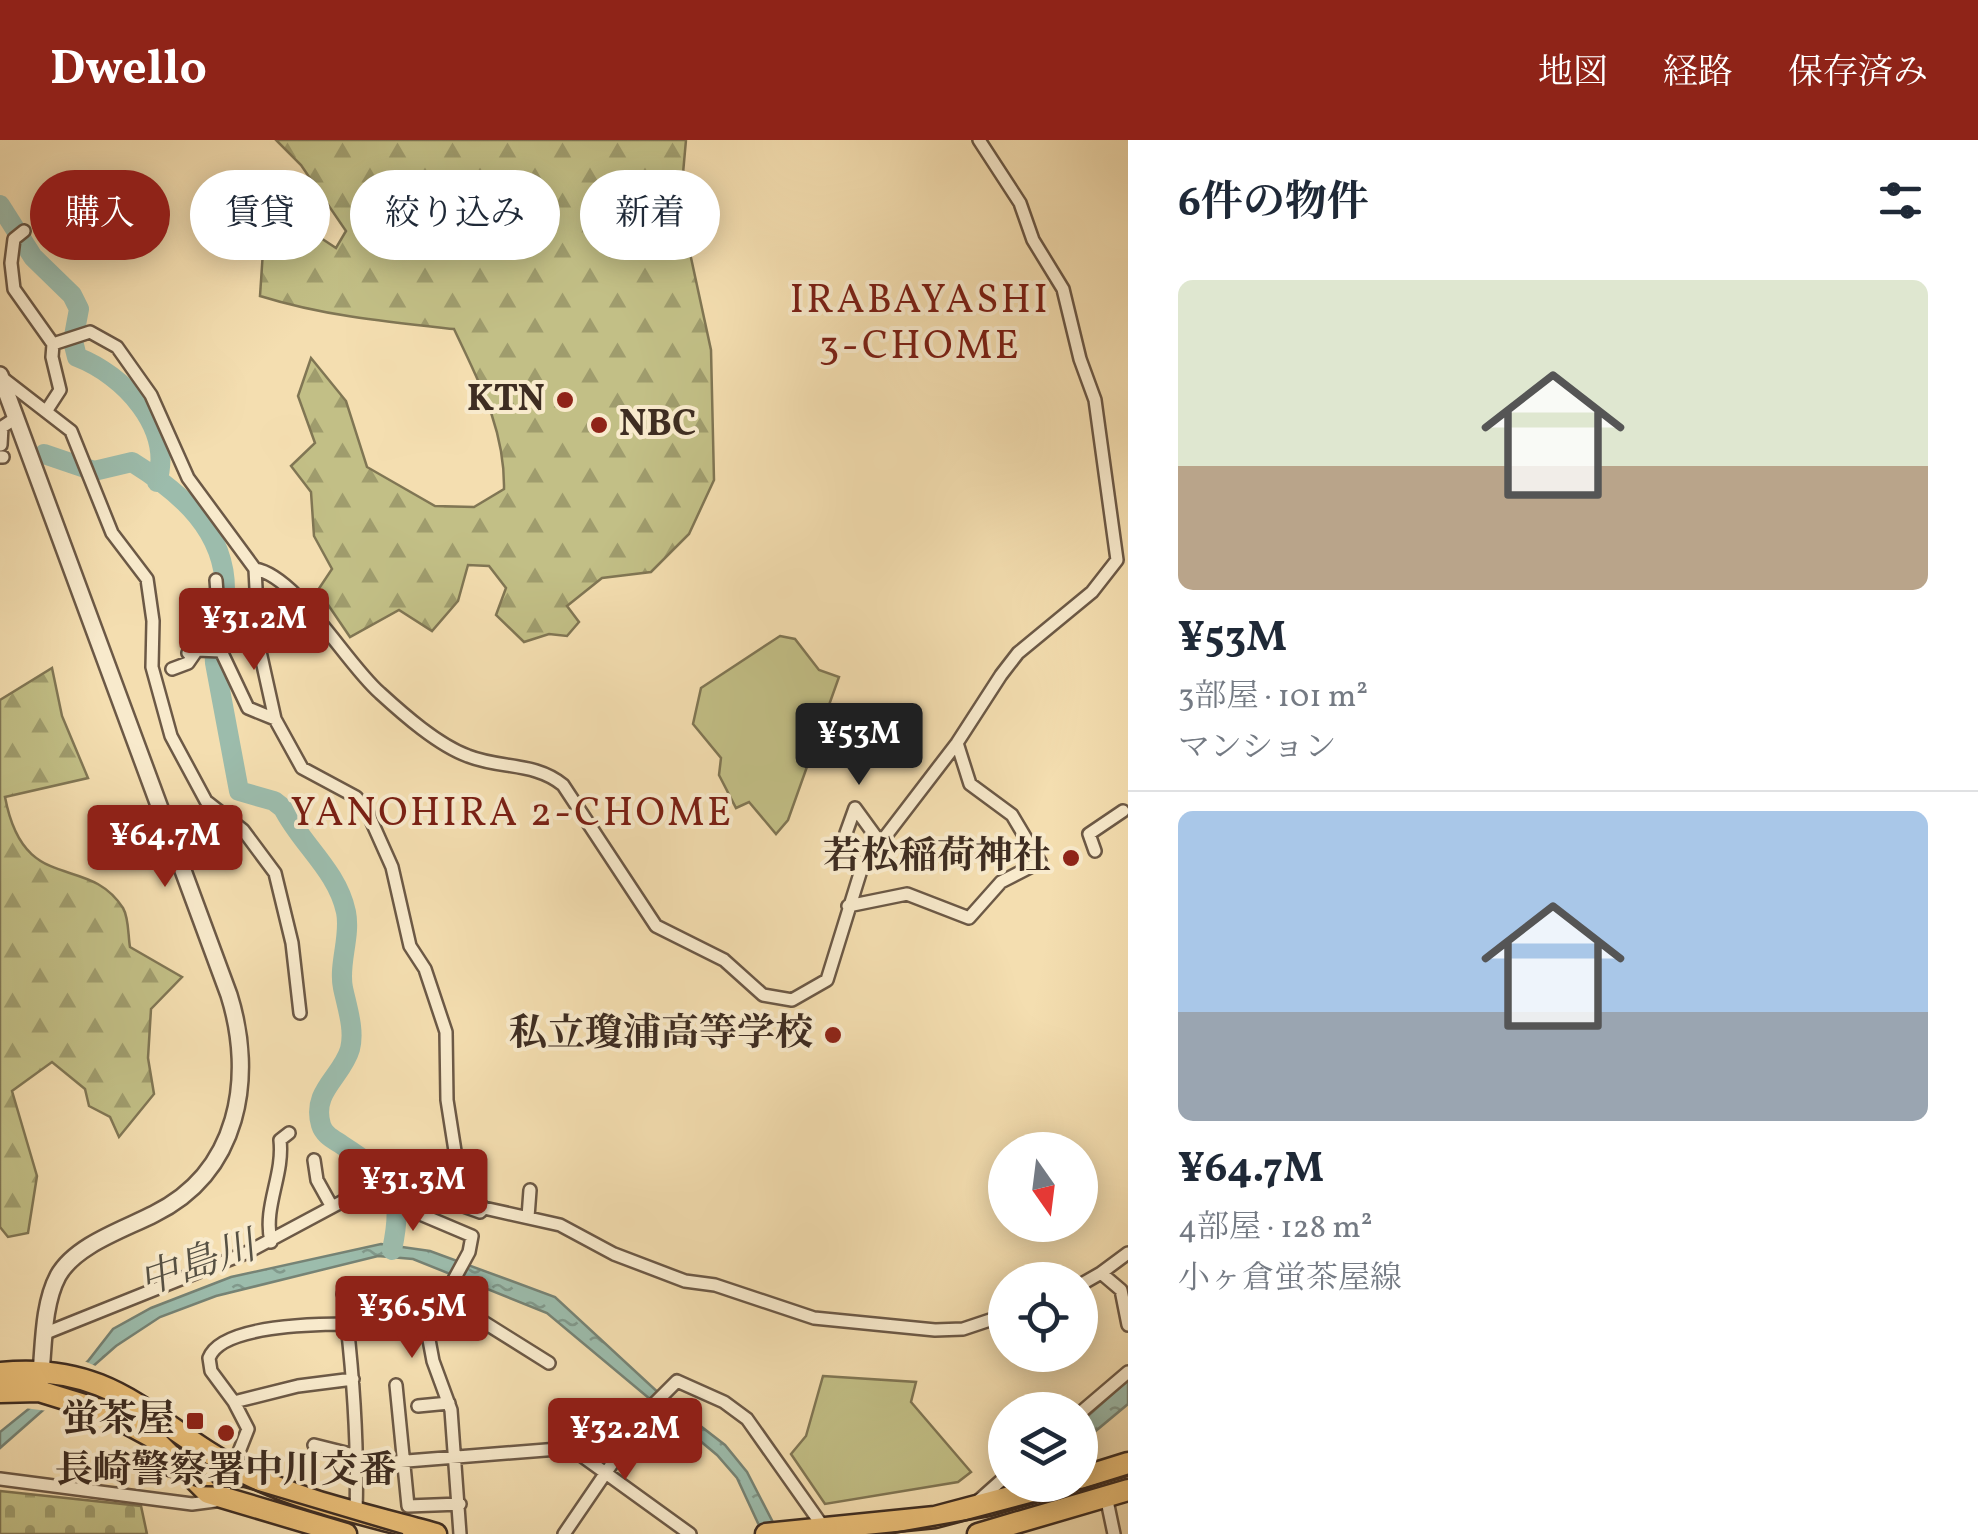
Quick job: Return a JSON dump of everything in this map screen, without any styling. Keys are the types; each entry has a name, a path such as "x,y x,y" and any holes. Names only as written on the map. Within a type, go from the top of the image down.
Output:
{"highway":[{"path":"0,1373 40,1381 138,1428 218,1497 346,1534"},
{"path":"0,1392 72,1376 138,1402 234,1467 356,1511 436,1534"},
{"path":"1098,1472 1128,1463"},
{"path":"978,1534 1000,1532 1128,1490"},
{"path":"766,1534 884,1525 997,1502"}],"street":[{"path":"54,344 84,333 104,338 117,347 150,395 188,478 255,569 279,580 377,691 451,747 478,759 549,773 570,794 656,926 724,960 763,994 792,1000 826,980 862,867 879,841 956,743 1018,653 1092,592 1114,566 1122,543 1096,400 1080,359 1063,289 1033,240 1020,203 979,140"},
{"path":"19,235 10,263 14,288 54,344 52,357 60,390 47,410"},
{"path":"0,376 71,431 112,533 149,583 152,667 179,757 206,800 243,830 275,873 292,944 300,1013"},
{"path":"0,376 229,995 243,1062 235,1118 206,1173 176,1202 75,1258 58,1275 40,1381"},
{"path":"1,453 2,427 16,418"},
{"path":"255,569 259,647 275,719 302,768 356,798 367,811 392,867 410,946 425,968 446,1032 447,1100 463,1188 484,1208 560,1225 614,1254 685,1281 715,1285 814,1318 936,1330 963,1329 988,1321"},
{"path":"188,662 188,652 217,593 216,580"},
{"path":"172,669 188,662 197,650 214,649 248,708 275,719"},
{"path":"848,906 907,894 970,918 1002,882 1040,862 1012,816 970,784 956,743"},
{"path":"846,833 855,808 879,841"},
{"path":"1096,851 1090,834 1124,811"},
{"path":"271,1242 266,1220 282,1156 280,1140 289,1133"},
{"path":"314,1160 317,1180 332,1207"},
{"path":"395,1190 420,1214 468,1232 470,1252 439,1300 427,1329 449,1403 460,1534"},
{"path":"528,1217 530,1190"},
{"path":"46,1332 271,1242 360,1192 425,1192 480,1212 484,1208"},
{"path":"1098,1275 1128,1253"},
{"path":"1101,1273 1120,1290 1128,1325"},
{"path":"343,1294 439,1300 549,1363"},
{"path":"218,1497 248,1429 211,1370 210,1353 222,1343 286,1324 346,1324 358,1461 356,1511"},
{"path":"1098,1398 1128,1372"},
{"path":"234,1402 298,1386 353,1380"},
{"path":"564,1534 650,1408 677,1381 724,1402 747,1419 824,1528"},
{"path":"396,1385 408,1506 460,1504"},
{"path":"418,1406 449,1403"},
{"path":"314,1446 358,1461 404,1463 571,1448 690,1534"},
{"path":"0,1479 192,1504 240,1502"},
{"path":"966,1511 988,1492"},
{"path":"1106,1496 1114,1534"}],"green space":[{"path":"276,140 686,140 683,170 580,170 580,260 691,260 711,350 714,480 689,534 651,572 602,578 567,606 579,622 567,636 549,634 524,642 496,615 506,588 489,566 468,565 458,601 432,631 399,610 350,637 318,590 332,569 314,536 311,492 291,466 315,443 298,396 311,358 346,401 367,467 435,506 474,507 504,489 500,446 489,406 454,329 332,313 260,296 262,260 330,260 330,244 336,248 346,231 330,208 330,170 304,170"},
{"path":"780,636 795,639 819,670 839,677 788,820 776,834 749,802 736,808 719,775 721,758 693,724 701,688"},
{"path":"52,668 62,716 88,778 5,797 14,828 26,849 41,861 108,891 125,912 130,947 182,977 151,1009 148,1058 154,1094 119,1137 110,1117 89,1106 85,1089 52,1062 12,1091 37,1176 28,1233 8,1237 0,1227 0,700"},
{"path":"823,1376 916,1382 911,1402 971,1472 958,1482 825,1504 791,1454 806,1436"},
{"path":"0,1491 141,1506 147,1534 0,1534"}],"water":[{"path":"381,1244 430,1251 555,1297 663,1397 725,1445 747,1472 779,1534 763,1534 737,1478 717,1455 547,1313 413,1259 378,1256 216,1296 160,1317 116,1346 0,1448 0,1432 88,1361 113,1329 151,1308 231,1277"},
{"path":"1128,1380 1128,1404 1098,1429 1098,1407"}],"pier":[{"path":"82,1360 100,1368 48,1411 24,1408"}],"waterway":[{"path":"0,205 33,257 72,295 79,309 73,341 77,357 95,365 127,390 152,423 160,462 157,482"},
{"path":"44,454 94,471 132,462 183,500 209,532 218,551 225,594 215,663 239,791 274,801 283,808 335,883 346,912 342,979 351,1042 346,1059 320,1103 321,1125 324,1132 372,1166 390,1186 397,1212 392,1250"}],"tram line":[{"path":"153,1471 197,1486 244,1487 402,1534"},
{"path":"888,1534 991,1516 1128,1476"}],"place":[{"name":"KTN","path":"565,400"},
{"name":"NBC","path":"599,425"},
{"name":"若松稲荷神社","path":"1071,858"},
{"name":"私立瓊浦高等学校","path":"833,1035"},
{"name":"蛍茶屋","path":"195,1421"},
{"name":"長崎警察署中川交番","path":"226,1433"}],"district":[{"name":"IRABAYASHI 3-CHOME","path":"920,325"},
{"name":"YANOHIRA 2-CHOME","path":"512,815"}],"water label":[{"name":"中島川","path":"198,1266"}]}
